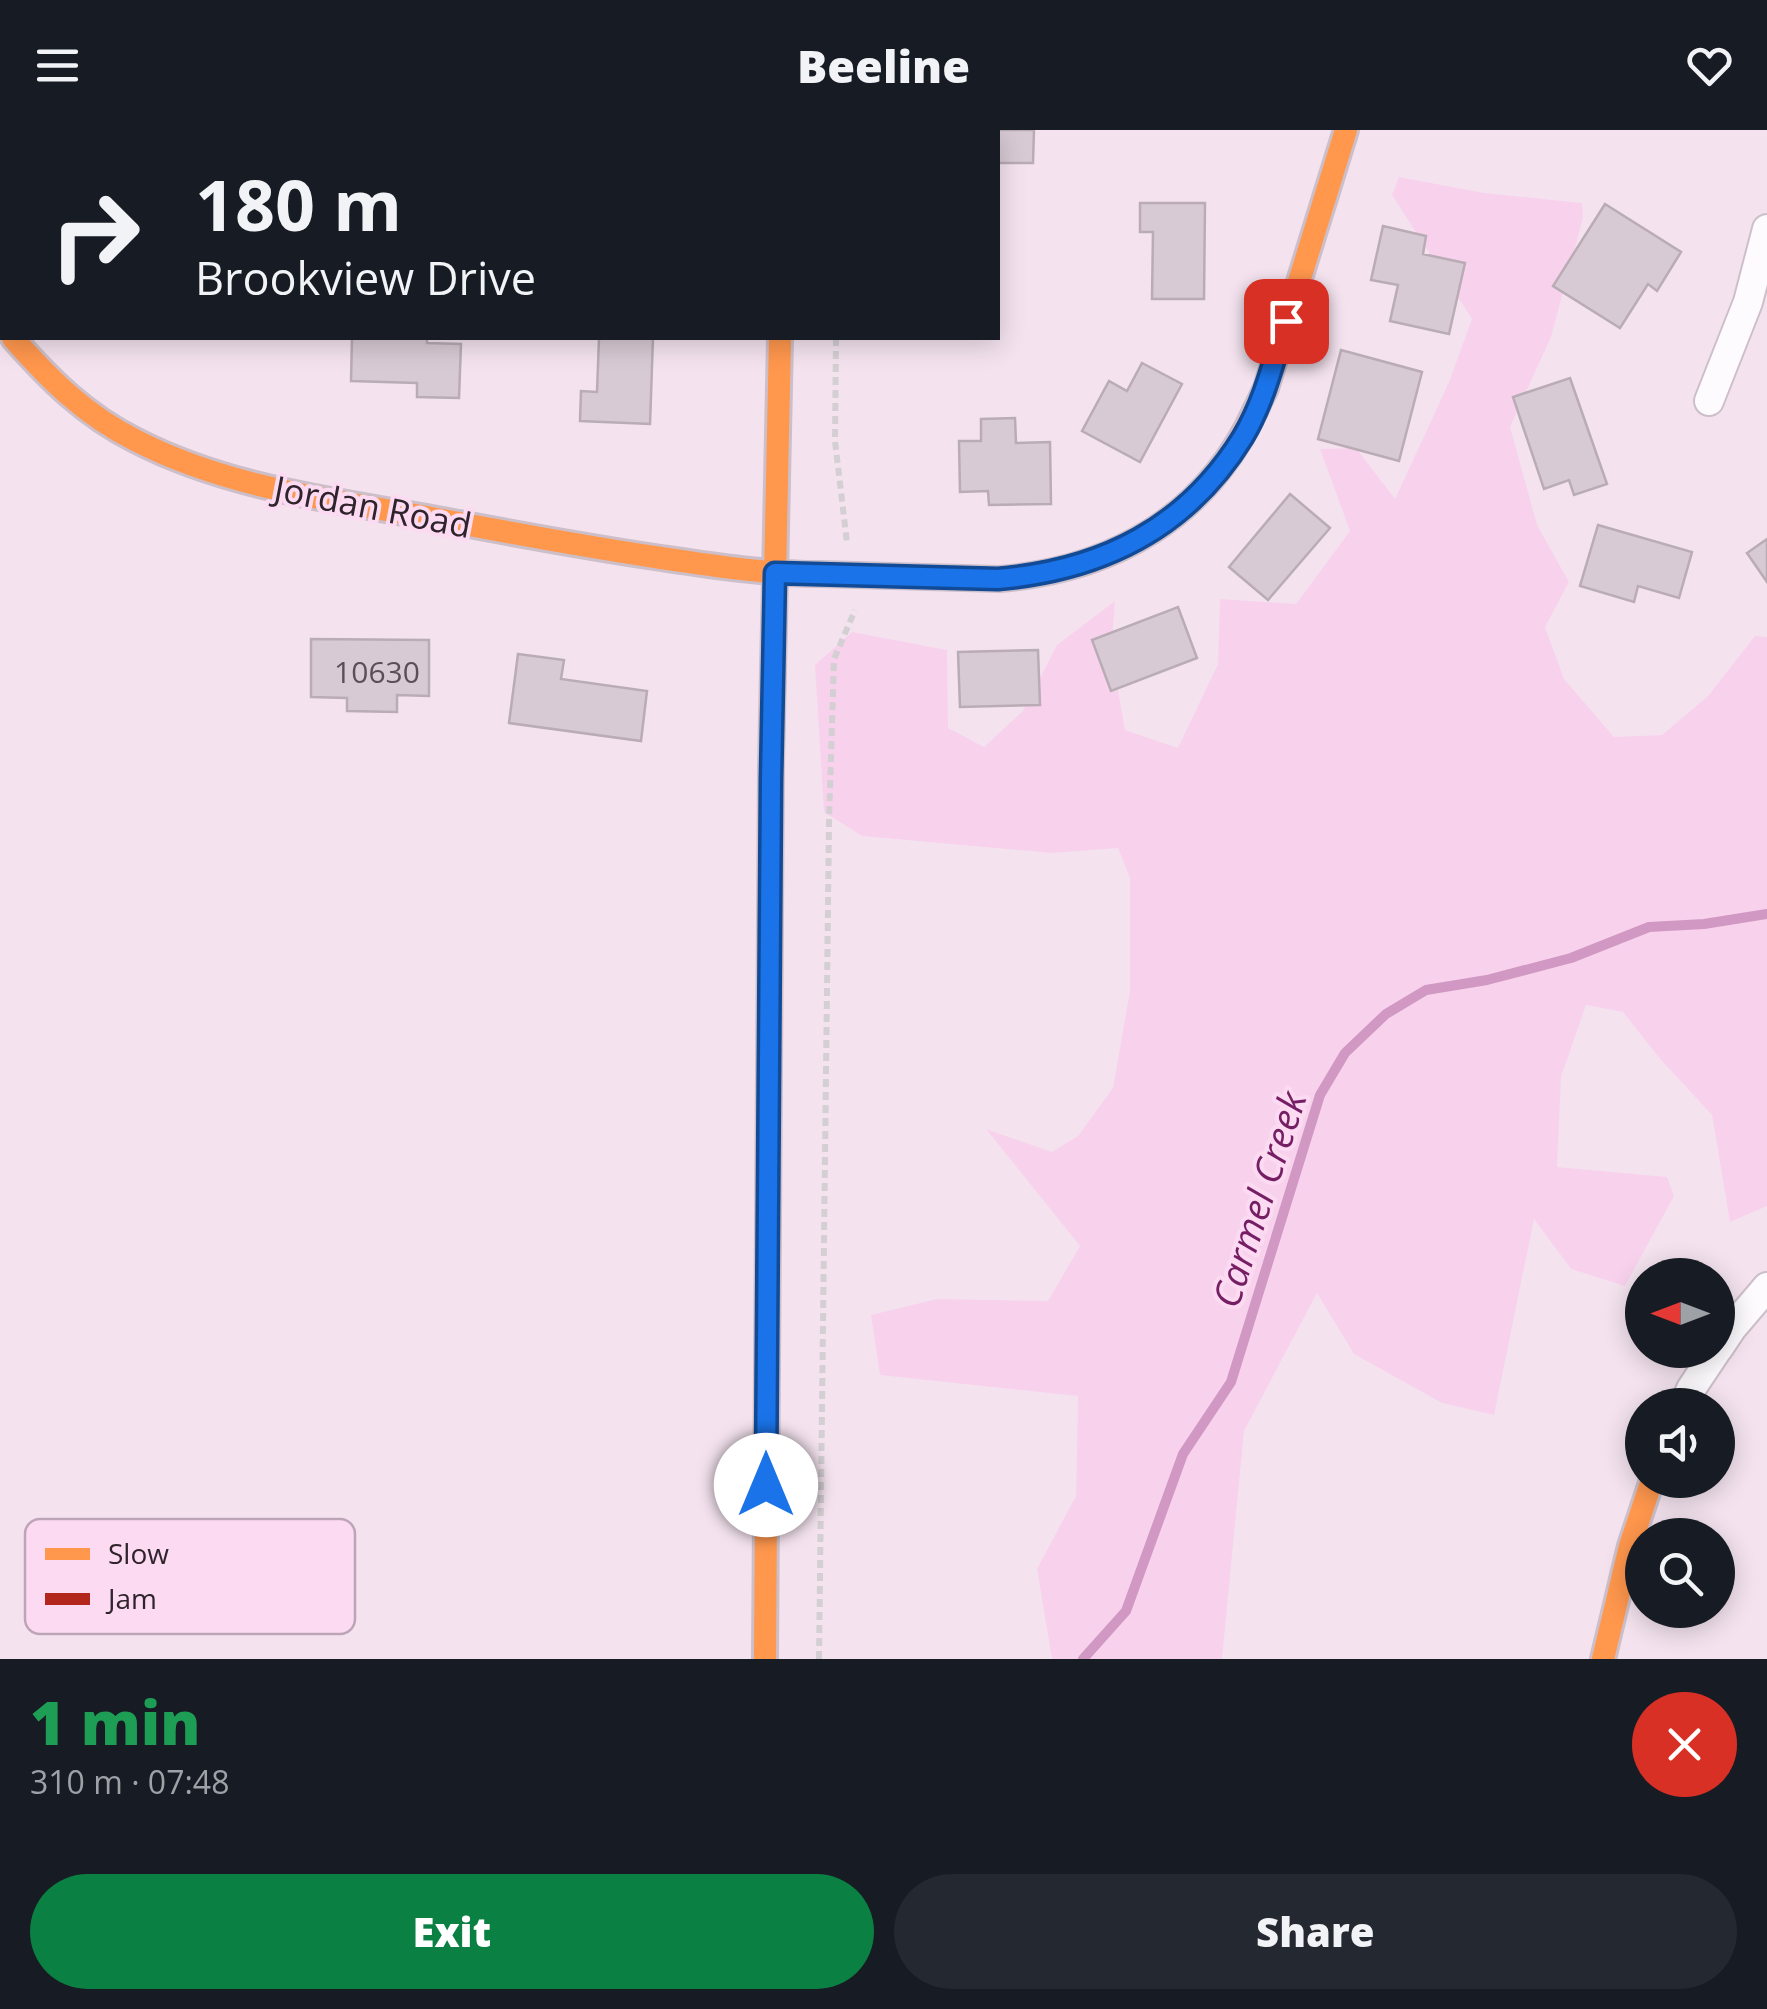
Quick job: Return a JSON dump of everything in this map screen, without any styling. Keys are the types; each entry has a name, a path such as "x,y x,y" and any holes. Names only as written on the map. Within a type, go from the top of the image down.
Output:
{"street":[{"name":"Jordan Road","path":"15,340 57,386 101,421 153,449 203,469 320,498 660,558 775,573 998,579 1058,570 1118,551 1158,528 1214,476 1244,435 1266,388 1346,130"},
{"path":"1709,401 1748,302 1767,229"},
{"path":"765,1659 771,780 780,340"},
{"path":"1735,1324 1767,1286"},
{"path":"1603,1659 1630,1546 1646,1498"}],"path":[{"path":"819,1659 834,659 856,611 835,442 836,340"}],"shaded area":[{"path":"1399,177 1484,193 1582,203 1583,218 1551,337 1510,427 1537,525 1569,582 1545,627 1564,679 1614,737 1662,735 1708,696 1755,636 1767,637 1767,1206 1730,1222 1712,1115 1623,1012 1586,1005 1561,1077 1557,1167 1667,1177 1674,1196 1640,1258 1625,1258 1625,1286 1571,1269 1534,1219 1494,1415 1442,1403 1354,1354 1317,1293 1244,1431 1222,1659 1052,1659 1037,1569 1076,1496 1078,1396 880,1375 871,1315 937,1299 1048,1301 1080,1246 986,1129 1052,1152 1078,1136 1113,1088 1130,991 1130,878 1118,848 1051,853 862,836 824,812 815,665 852,632 947,650 948,728 984,747 1023,711 1057,645 1115,601 1111,651 1125,730 1178,748 1218,664 1220,599 1296,604 1350,531 1320,449 1356,448 1395,499 1449,382 1472,319 1392,195"}],"building":[{"path":"1000,130 1034,130 1033,163 1000,163"},
{"path":"1140,203 1205,203 1204,299 1152,299 1153,232 1140,232"},
{"path":"1605,204 1681,252 1657,291 1648,284 1620,328 1553,286"},
{"path":"1383,226 1426,236 1423,254 1465,263 1449,334 1390,321 1398,285 1371,280"},
{"path":"352,340 461,344 459,398 417,397 417,383 351,381"},
{"path":"599,340 653,340 650,424 580,421 581,391 597,392"},
{"path":"1341,350 1422,372 1399,461 1318,439"},
{"path":"1142,363 1182,384 1140,462 1082,431 1109,381 1127,391"},
{"path":"1570,378 1607,484 1574,495 1569,480 1544,489 1513,397"},
{"path":"1015,418 1016,443 1050,442 1051,504 989,505 988,491 960,492 959,441 981,441 981,419"},
{"path":"1290,494 1330,528 1268,600 1229,567"},
{"path":"1598,525 1692,552 1679,598 1638,586 1634,602 1580,586"},
{"path":"1767,539 1767,582 1747,553"},
{"path":"1178,607 1197,658 1111,691 1092,640"},
{"path":"311,639 429,640 429,696 397,695 397,712 347,711 347,698 311,697"},
{"path":"1038,650 1040,705 960,707 958,652"},
{"path":"518,654 564,660 561,679 647,691 641,741 509,723"}],"waterway":[{"name":"Carmel Creek","path":"1083,1659 1126,1611 1183,1454 1231,1382 1320,1095 1345,1053 1386,1014 1426,990 1487,980 1571,958 1649,927 1704,924 1767,914"}],"traffic: slow":[{"path":"1255,411 1266,388 1346,130"},
{"path":"15,340 69,395 117,430 171,457 247,482 634,554 740,569 820,574"},
{"path":"771,766 780,340"},
{"path":"765,1659 768,1222"},
{"path":"1603,1659 1630,1546 1646,1498"}],"traffic: jam":[{"path":"820,574 999,579 1080,564 1117,550 1183,508 1235,448 1255,411"},
{"path":"768,1222 771,766"}],"route":[{"path":"766,1485 775,573 998,579 1075,566 1118,551 1178,512 1214,476 1244,435 1266,388 1286,321"}]}
